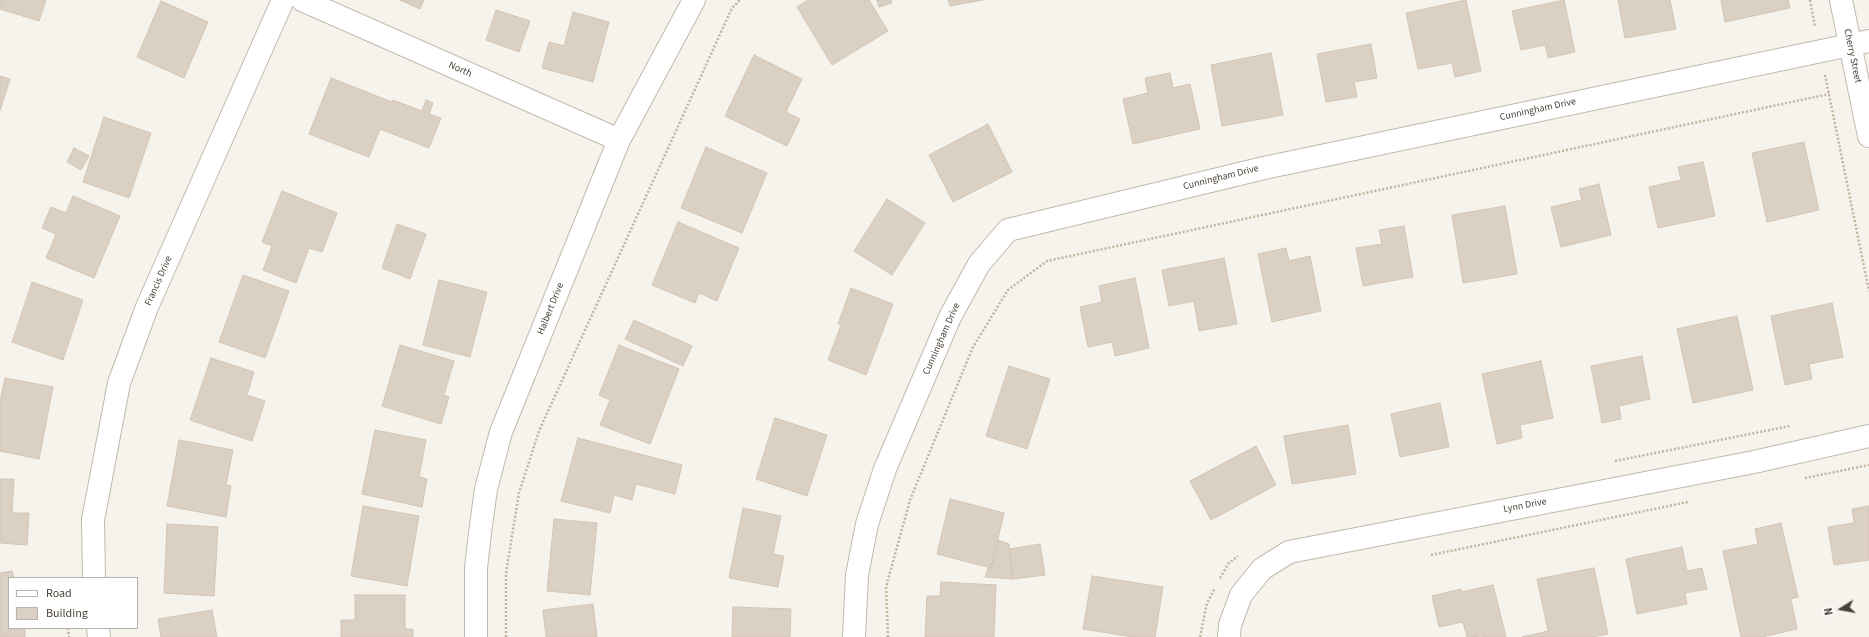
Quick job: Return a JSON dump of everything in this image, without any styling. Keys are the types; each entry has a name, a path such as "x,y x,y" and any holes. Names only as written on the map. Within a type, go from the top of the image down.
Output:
{"street":[{"name":"Francis Drive","path":"94,577 93,520 119,383 147,308 283,0"},
{"name":"North","path":"302,0 619,140"},
{"name":"Halbert Drive","path":"476,637 476,568 480,533 486,488 501,432 619,140 694,0"},
{"name":"Cherry Street","path":"1841,0 1859,43 1869,136"},
{"name":"Cunningham Drive","path":"854,637 857,575 867,524 885,469 950,317 979,264 1008,230 1264,168 1859,43"},
{"name":"Lynn Drive","path":"1229,637 1230,625 1241,595 1262,569 1289,552 1754,462 1869,436"}],"path":[{"path":"506,637 506,574 519,492 539,431 732,8 740,0"},
{"path":"1810,0 1869,291"},
{"path":"888,637 886,587 910,500 973,347 1008,290 1047,261 1829,94"},
{"path":"1798,480 1869,465"},
{"path":"1431,555 1692,502"}],"building":[{"path":"1,0 46,0 39,21 0,9"},
{"path":"400,0 424,0 420,9"},
{"path":"808,0 869,0 888,31 832,65 797,7"},
{"path":"877,0 891,0 892,3 879,7"},
{"path":"948,0 983,0 950,6"},
{"path":"1466,0 1481,71 1455,77 1452,63 1418,69 1406,13"},
{"path":"1564,0 1575,52 1548,58 1545,45 1521,50 1512,11"},
{"path":"1618,0 1670,0 1676,29 1625,38"},
{"path":"1721,0 1788,0 1790,8 1725,22"},
{"path":"161,1 208,22 184,78 137,57"},
{"path":"496,10 530,21 519,52 486,40"},
{"path":"573,12 609,22 593,82 542,68 549,42 564,46"},
{"path":"1371,44 1377,78 1354,82 1357,97 1326,102 1317,54"},
{"path":"1271,53 1283,115 1222,126 1211,65"},
{"path":"754,55 802,79 786,112 800,119 787,146 725,116"},
{"path":"1170,73 1173,88 1190,84 1200,129 1133,144 1123,99 1148,93 1145,78"},
{"path":"0,76 10,79 0,111"},
{"path":"331,78 392,102 393,100 422,111 426,100 433,103 429,114 441,118 429,148 380,129 369,157 309,134"},
{"path":"104,117 151,133 129,198 83,182"},
{"path":"988,124 1012,172 953,202 929,155"},
{"path":"1804,142 1819,210 1767,222 1752,153"},
{"path":"706,147 767,173 742,233 681,208"},
{"path":"74,148 89,156 81,170 67,162"},
{"path":"1703,162 1715,216 1658,228 1649,187 1681,180 1678,167"},
{"path":"1599,184 1611,235 1561,247 1551,207 1582,200 1579,189"},
{"path":"282,191 337,213 322,252 309,248 296,283 263,270 272,246 262,242"},
{"path":"73,196 120,216 94,278 46,258 56,234 42,228 51,207 66,213"},
{"path":"887,199 925,223 892,275 854,251"},
{"path":"1505,206 1517,274 1463,283 1452,215"},
{"path":"678,222 739,248 717,301 699,293 695,303 652,285"},
{"path":"397,224 426,234 410,279 382,268"},
{"path":"1404,226 1413,277 1363,286 1356,248 1382,244 1379,230"},
{"path":"1286,248 1289,261 1310,256 1321,311 1272,322 1258,254"},
{"path":"1224,258 1237,324 1199,331 1194,301 1169,306 1162,270"},
{"path":"243,275 289,291 265,358 219,342"},
{"path":"1135,278 1149,348 1115,356 1112,342 1088,347 1080,307 1102,302 1099,286"},
{"path":"439,280 487,292 470,357 423,345"},
{"path":"32,282 83,300 63,360 12,342"},
{"path":"851,288 893,304 866,375 828,360 841,325 838,324"},
{"path":"1832,303 1843,357 1809,364 1812,379 1785,385 1771,316"},
{"path":"1737,316 1753,390 1693,403 1677,329"},
{"path":"634,320 692,346 683,366 625,339"},
{"path":"400,345 454,361 444,395 449,397 441,424 382,406"},
{"path":"619,345 679,369 650,444 600,425 610,400 599,395"},
{"path":"1642,356 1650,399 1619,406 1621,419 1602,423 1591,366"},
{"path":"211,358 254,372 247,395 265,401 252,441 190,420"},
{"path":"1541,361 1553,418 1520,425 1522,438 1497,444 1482,374"},
{"path":"1009,366 1050,379 1027,449 986,436"},
{"path":"5,378 53,387 39,459 0,451 0,402"},
{"path":"1440,403 1449,447 1400,457 1391,414"},
{"path":"775,418 827,435 807,496 756,479"},
{"path":"1348,425 1356,474 1292,484 1284,436"},
{"path":"375,430 426,440 419,477 427,479 422,507 362,494"},
{"path":"578,438 682,465 675,494 636,484 632,500 614,495 610,513 561,501"},
{"path":"179,440 233,450 226,485 231,486 226,517 167,506"},
{"path":"1256,446 1276,485 1211,520 1190,481"},
{"path":"0,479 14,479 12,513 29,513 27,545 0,543"},
{"path":"950,499 1004,513 991,568 937,554"},
{"path":"363,506 419,516 407,586 351,576"},
{"path":"1869,506 1869,560 1834,565 1828,527 1854,523 1852,509"},
{"path":"743,508 781,516 773,554 784,556 778,587 729,578"},
{"path":"554,519 597,523 590,595 547,591"},
{"path":"1781,523 1798,597 1791,599 1797,629 1762,637 1741,637 1723,551 1758,544 1755,529"},
{"path":"167,524 218,527 214,596 164,593"},
{"path":"998,540 1009,544 1013,579 985,577 988,568 991,568"},
{"path":"1040,544 1045,575 1013,579 1009,549"},
{"path":"1682,547 1687,571 1702,568 1707,589 1685,593 1687,604 1637,614 1626,559"},
{"path":"1594,568 1608,634 1592,637 1522,637 1548,631 1537,579"},
{"path":"12,571 14,577 8,577 8,629 25,629 25,637 0,637 0,573"},
{"path":"1092,576 1163,587 1155,637 1133,637 1083,629"},
{"path":"941,582 996,585 994,637 925,637 927,596 940,596"},
{"path":"1493,585 1506,637 1467,637 1463,622 1439,627 1432,596 1461,589 1462,592"},
{"path":"355,595 405,595 405,629 413,629 413,637 341,637 341,620 355,620"},
{"path":"593,604 597,637 546,637 543,610"},
{"path":"733,607 791,609 790,637 732,637"},
{"path":"212,610 217,637 161,637 158,619"}]}
